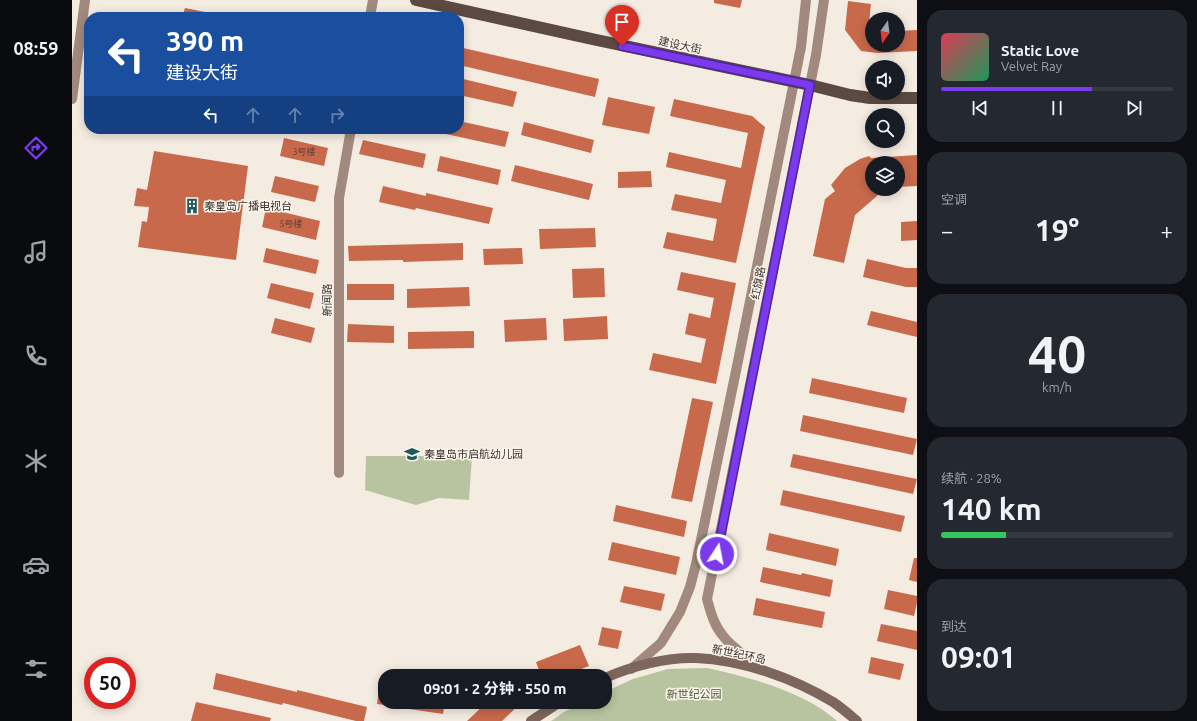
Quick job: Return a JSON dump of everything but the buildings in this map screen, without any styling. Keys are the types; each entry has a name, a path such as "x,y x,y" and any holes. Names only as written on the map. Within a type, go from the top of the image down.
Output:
{"highway":[{"name":"建设大街","path":"416,0 600,41 810,85 850,95 870,98 917,98"}],"main road":[{"path":"72,99 85,0"},
{"path":"371,12 372,0"},
{"path":"631,669 661,643 680,612 690,587 737,366 801,47 806,0"},
{"name":"红旗路","path":"748,666 746,658 724,638 714,623 707,599 816,55 824,0"},
{"name":"新闻路","path":"339,472 339,198 350,134"},
{"name":"新世纪环岛","path":"612,675 667,660 696,658 722,661 748,666 786,678 834,703 857,721"},
{"path":"531,721 549,709"}],"green space":[{"path":"366,456 472,456 469,500 439,498 416,505 365,490"},
{"name":"新世纪公园","path":"707,668 758,681 793,694 809,702 837,721 551,721 570,709 612,709 612,689 633,679 668,669"}],"place":[{"name":"秦皇岛广播电视台","path":"192,206"},
{"name":"秦皇岛市启航幼儿园","path":"412,454"}],"route":[{"path":"622,46 810,85 717,554"}]}
